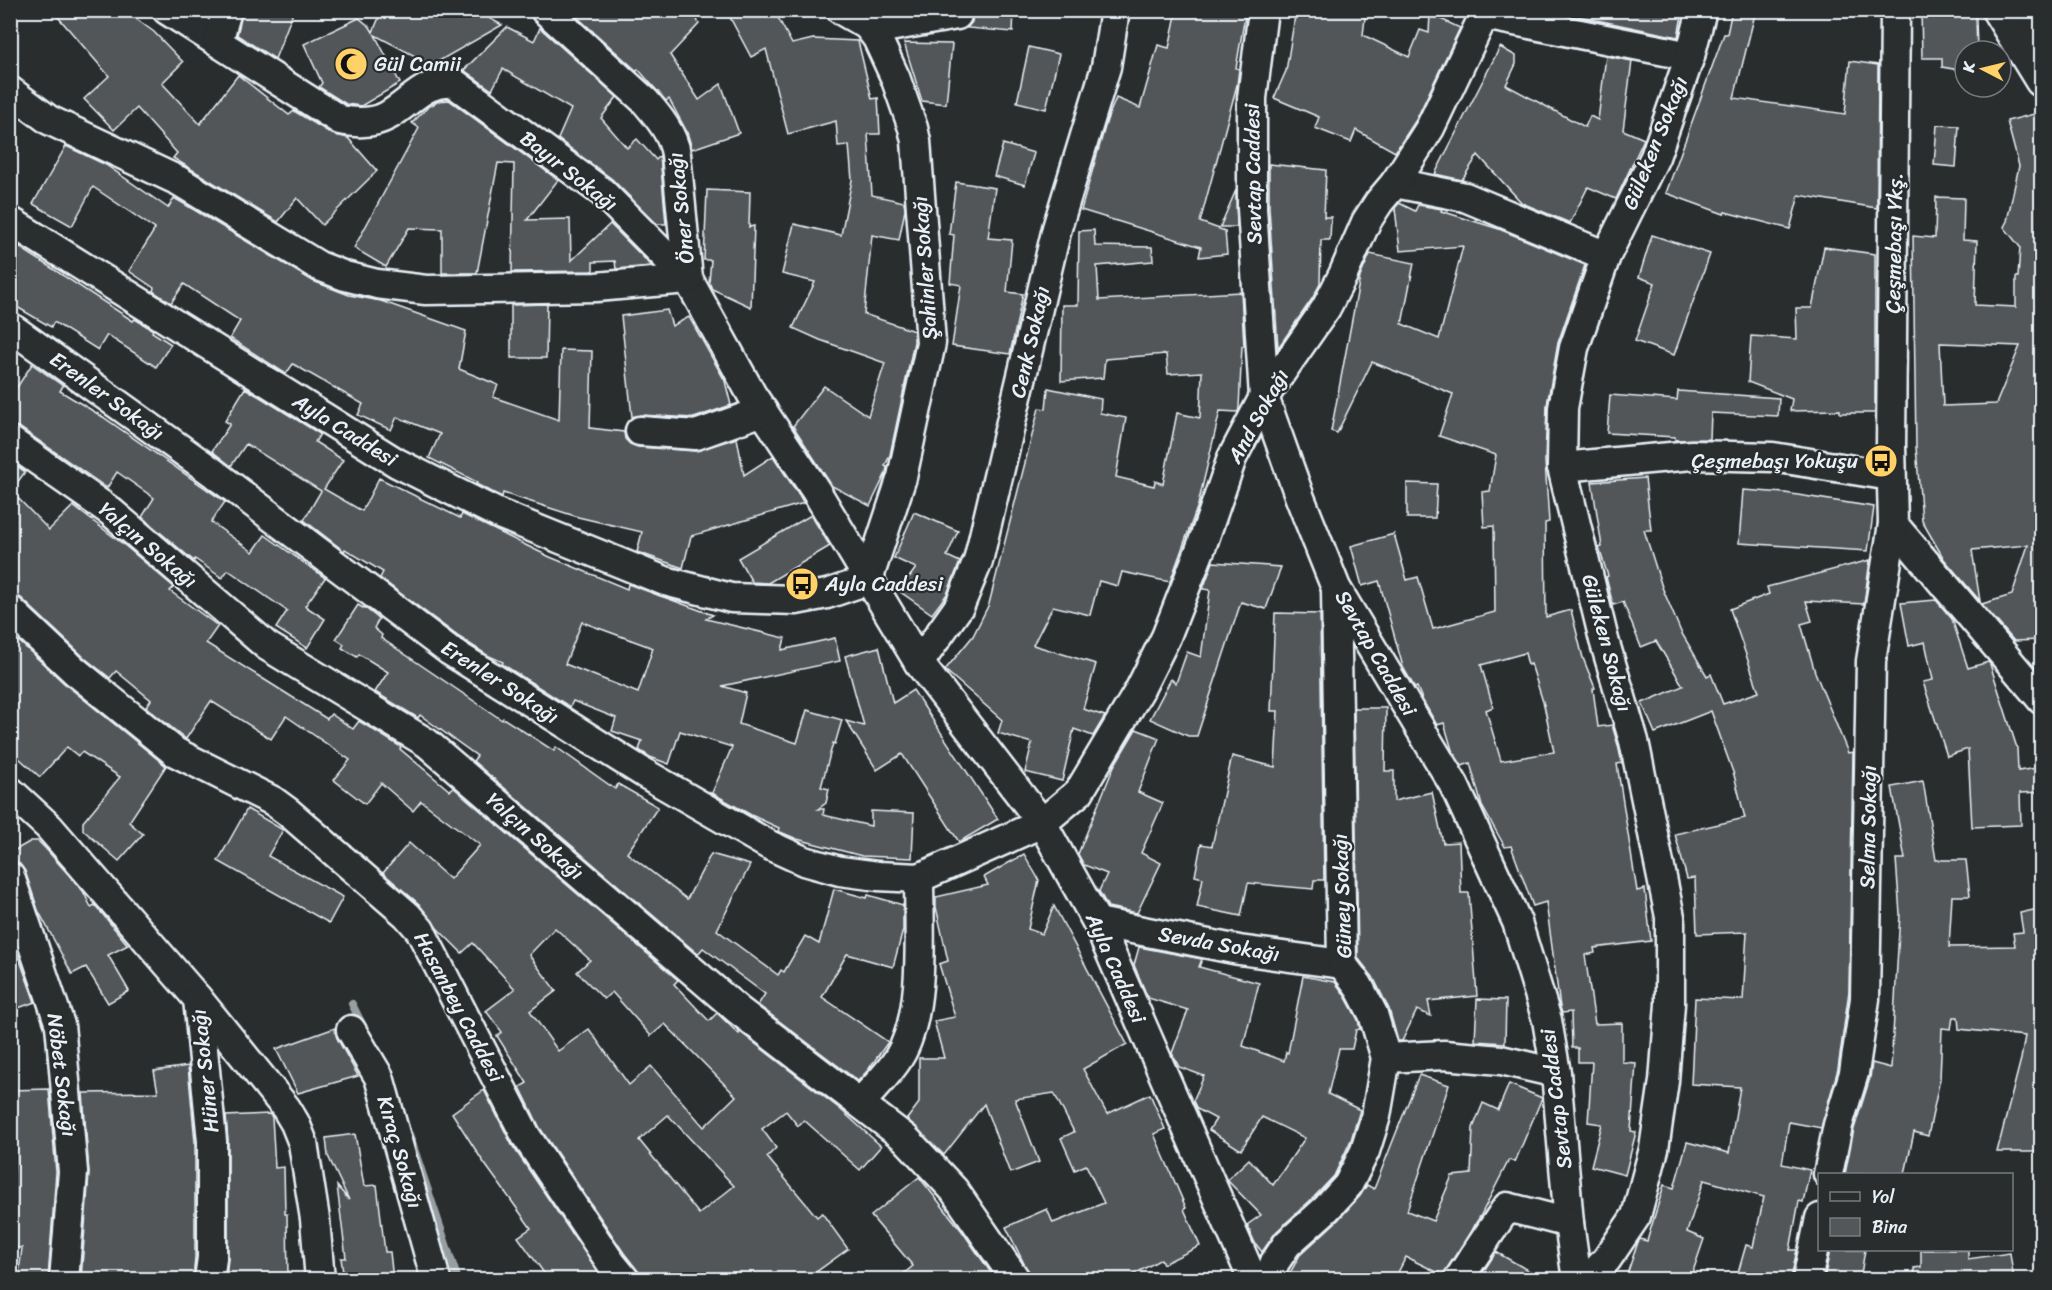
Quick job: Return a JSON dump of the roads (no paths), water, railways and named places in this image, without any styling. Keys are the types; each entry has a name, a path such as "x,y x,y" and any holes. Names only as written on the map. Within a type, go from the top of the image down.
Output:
{"street":[{"name":"Bayır Sokağı","path":"167,10 340,120 368,122 386,117 432,84 453,83 602,192 688,279 763,411 816,491 868,580"},
{"path":"218,42 227,10"},
{"name":"Öner Sokağı","path":"545,10 645,100 673,140 688,279"},
{"path":"841,10 872,30 957,15 957,10"},
{"name":"Cenk Sokağı","path":"919,663 960,605 978,561 1057,228 1106,67 1115,10"},
{"name":"Sevtap Caddesi","path":"1263,10 1252,98 1252,208 1264,397 1300,498 1336,588 1454,785 1517,922 1546,1020 1556,1073 1569,1223 1577,1280"},
{"name":"Güleken Sokağı","path":"1588,1280 1607,1259 1636,1216 1654,1149 1664,1081 1669,1015 1670,917 1634,741 1604,640 1562,467 1563,408 1574,348 1606,256 1655,157 1690,56 1702,10"},
{"name":"Çeşmebaşı Ykş.","path":"1891,476 1895,10"},
{"path":"1999,10 2042,80"},
{"path":"2023,49 2030,10"},
{"path":"1484,13 1690,56"},
{"name":"And Sokağı","path":"1042,824 1079,792 1139,691 1166,637 1202,545 1232,458 1264,397 1326,308 1366,222 1395,183 1430,128 1484,13"},
{"name":"Şahinler Sokağı","path":"868,580 902,477 931,337 916,141 895,77 872,30"},
{"path":"10,91 49,120 179,181 319,266 345,276 377,284 426,290 596,287 688,279"},
{"path":"1395,183 1465,197 1606,256"},
{"name":"Ayla Caddesi","path":"10,221 397,463 499,514 665,580 731,598 796,600 827,594 868,580 919,663 1042,824 1097,922 1253,1280"},
{"name":"Erenler Sokağı","path":"10,327 211,471 450,651 644,773 769,845 804,861 840,871 919,878 1042,824"},
{"path":"640,431 696,435 763,411"},
{"name":"Yalçın Sokağı","path":"10,441 110,512 267,646 427,743 738,1010 905,1138 954,1190 1016,1280"},
{"path":"1562,467 1692,456 1773,457 1891,476"},
{"name":"Selma Sokağı","path":"1828,1173 1838,1125 1854,1073 1865,999 1871,661 1893,524 1891,476"},
{"path":"1893,524 2042,700"},
{"name":"Güney Sokağı","path":"1336,588 1342,964 1358,985 1373,1014 1386,1058"},
{"name":"Hasanbey Caddesi","path":"10,610 75,671 176,752 273,801 407,915 420,930 526,1136 611,1263 625,1280"},
{"name":"Hüner Sokağı","path":"10,791 50,827 198,999 212,1141 212,1258 209,1280"},
{"name":"Nöbet Sokağı","path":"10,877 60,1025 73,1172 64,1280"},
{"path":"860,1103 900,1056 908,1036 916,998 919,961 919,878"},
{"name":"Sevda Sokağı","path":"1097,922 1239,950 1342,964"},
{"path":"198,999 286,1108 295,1123 303,1143 313,1208 320,1280"},
{"name":"Kıraç Sokağı","path":"351,1030 379,1077 436,1280"},
{"path":"1268,1280 1275,1262 1287,1244 1326,1209 1348,1185 1365,1151 1376,1116 1386,1058 1444,1055 1501,1060 1556,1073"},
{"path":"1458,1280 1507,1207 1569,1223"},
{"path":"1807,1280 1818,1228"}],"waterway":[{"path":"352,1004 363,1026"},
{"path":"409,1134 458,1280"}],"place":[{"name":"Gül Camii","path":"351,64"},
{"name":"Çeşmebaşı Yokuşu","path":"1881,461"},
{"name":"Ayla Caddesi","path":"802,584"}]}
